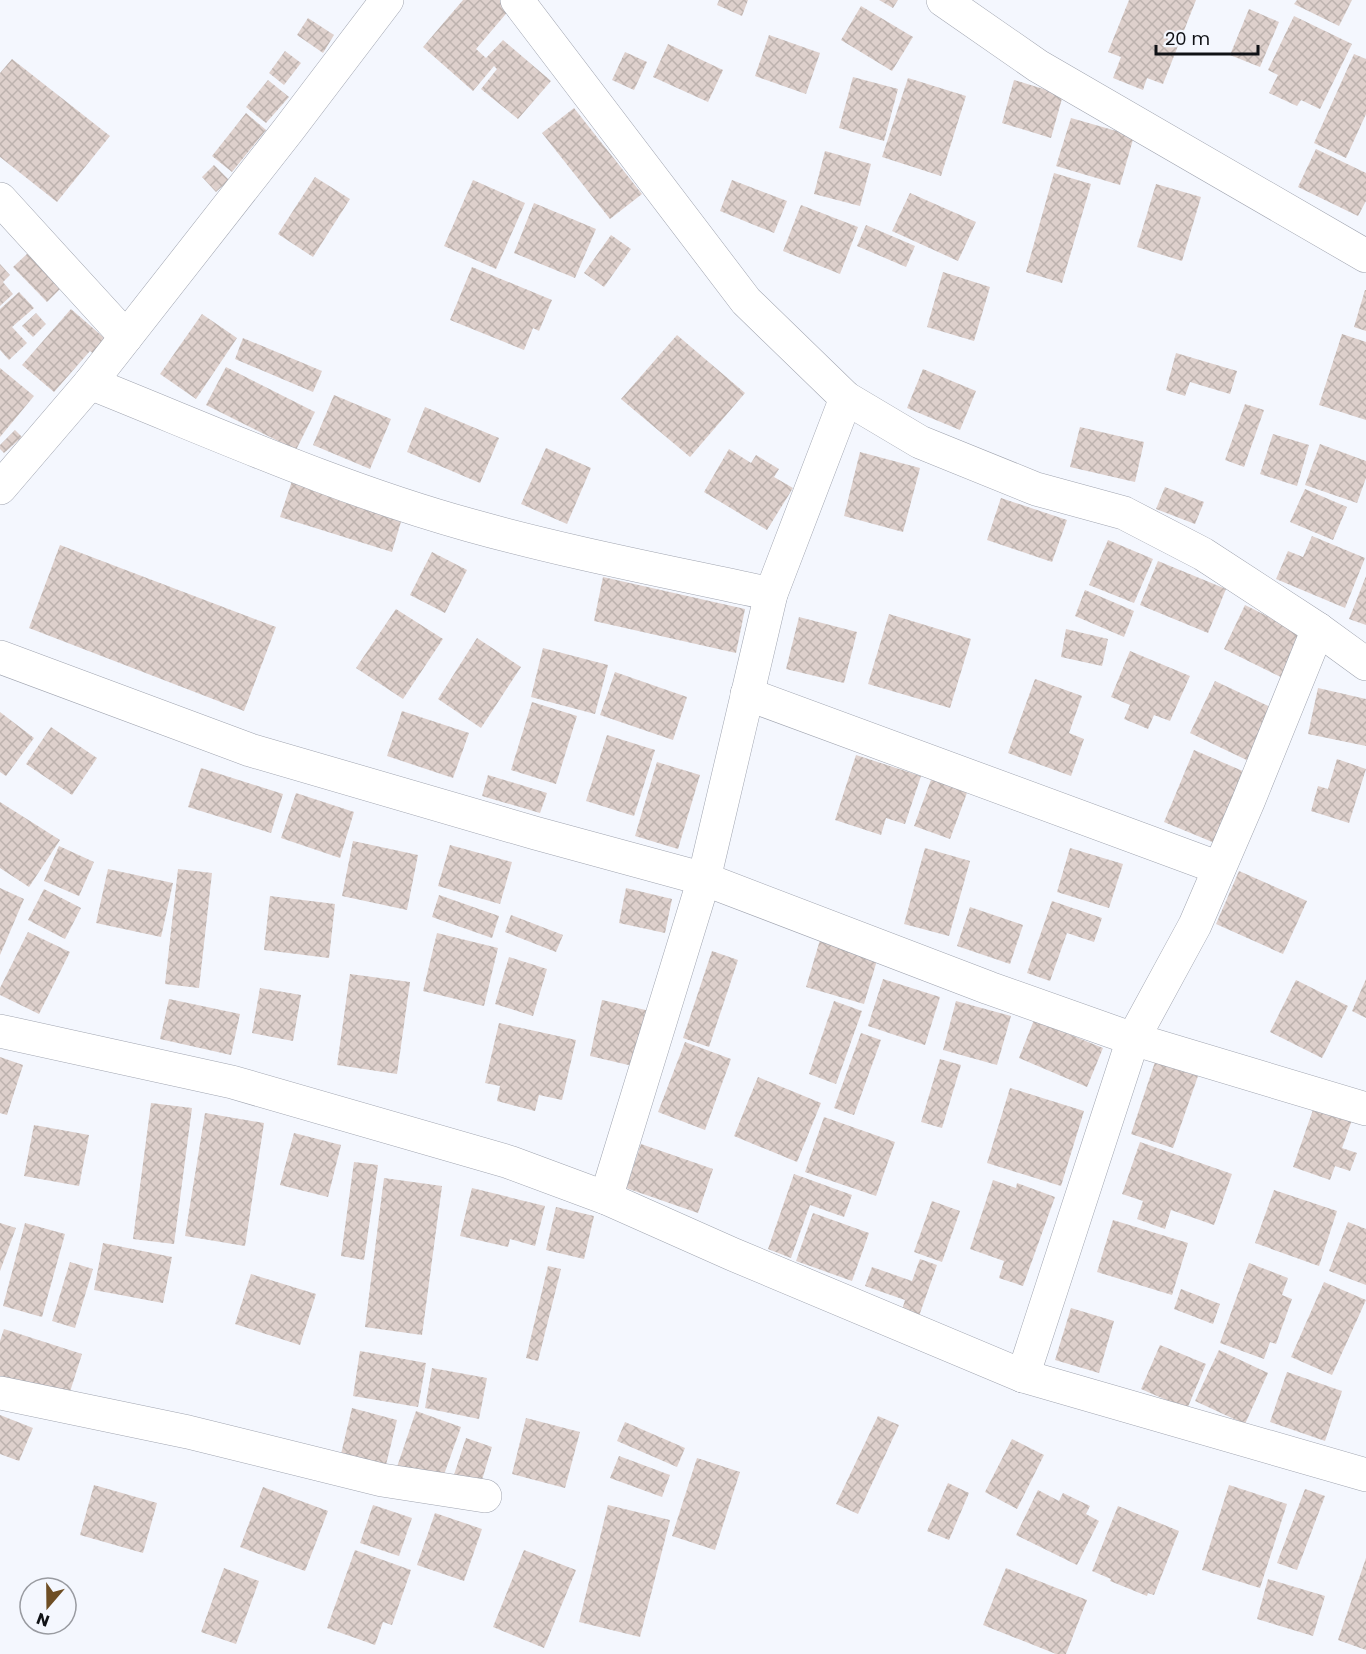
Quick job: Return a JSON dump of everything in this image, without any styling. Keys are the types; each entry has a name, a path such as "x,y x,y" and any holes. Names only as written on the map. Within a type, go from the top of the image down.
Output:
{"street":[{"path":"0,488 90,383 387,0"},
{"path":"517,0 746,301 846,398 920,442 1036,489 1124,513 1203,554 1366,664"},
{"path":"943,0 1038,66 1366,256"},
{"path":"0,199 126,337"},
{"path":"90,383 351,488 468,525 561,550 771,594"},
{"path":"606,1198 704,879 771,594 846,398"},
{"path":"1023,1376 1133,1039 1195,925 1318,630"},
{"path":"0,657 250,750 535,834 704,879 989,988 1133,1039 1366,1109"},
{"path":"747,694 1219,868"},
{"path":"0,1031 232,1082 509,1162 606,1198 732,1254 1023,1376 1366,1475"},
{"path":"0,1393 188,1432 382,1480 484,1496"}],"building":[{"path":"463,0 514,0 516,2 476,49 486,58 503,40 551,81 518,119 481,89 497,69 494,66 473,91 423,47"},
{"path":"719,0 748,0 742,16 717,5"},
{"path":"879,0 898,0 893,8"},
{"path":"1129,0 1196,0 1163,84 1147,78 1143,90 1113,78 1121,57 1108,52"},
{"path":"1297,0 1352,0 1339,26 1294,4"},
{"path":"861,6 913,37 892,71 841,40"},
{"path":"1249,9 1279,22 1260,67 1230,55"},
{"path":"1294,16 1352,44 1320,109 1301,100 1297,106 1269,93 1278,75 1268,70"},
{"path":"308,18 334,35 323,53 297,35"},
{"path":"769,35 820,53 806,94 755,76"},
{"path":"668,44 723,70 708,102 653,77"},
{"path":"285,51 301,63 284,85 269,73"},
{"path":"625,52 647,62 634,90 612,80"},
{"path":"1354,54 1366,59 1366,114 1346,158 1314,143"},
{"path":"12,59 110,136 57,202 0,157 0,73"},
{"path":"853,77 898,89 884,141 839,128"},
{"path":"908,78 966,96 941,176 882,157"},
{"path":"268,80 289,97 266,123 246,107"},
{"path":"1014,80 1063,95 1051,138 1002,123"},
{"path":"574,108 642,194 610,219 542,133"},
{"path":"246,113 266,130 232,172 212,156"},
{"path":"1071,118 1134,136 1120,185 1056,166"},
{"path":"1316,149 1366,173 1366,201 1358,216 1298,187"},
{"path":"825,151 871,164 860,206 814,194"},
{"path":"214,165 229,180 216,192 202,177"},
{"path":"1054,173 1091,184 1062,283 1026,272"},
{"path":"315,177 350,199 313,257 278,234"},
{"path":"473,180 525,203 496,269 444,246"},
{"path":"732,180 787,201 774,233 720,211"},
{"path":"1156,184 1201,197 1182,261 1137,247"},
{"path":"910,193 976,222 958,261 892,231"},
{"path":"534,203 596,229 575,278 514,253"},
{"path":"801,205 858,227 840,274 783,251"},
{"path":"866,225 915,246 906,267 857,246"},
{"path":"611,235 631,249 604,287 584,273"},
{"path":"28,253 62,287 47,302 13,267"},
{"path":"0,264 10,275 3,282 13,294 0,306"},
{"path":"472,267 552,300 539,331 533,328 524,350 450,320"},
{"path":"943,272 990,287 974,341 927,327"},
{"path":"1366,290 1366,331 1354,327"},
{"path":"19,292 34,308 12,327 27,343 9,360 0,350 0,309"},
{"path":"71,309 109,342 96,356 90,351 54,392 22,365"},
{"path":"36,313 46,324 33,337 22,326"},
{"path":"202,314 237,338 196,399 160,374"},
{"path":"1342,334 1366,342 1366,420 1319,405"},
{"path":"677,335 745,393 690,457 621,399"},
{"path":"243,338 322,371 313,392 235,359"},
{"path":"1176,353 1237,371 1230,394 1190,382 1185,396 1166,390"},
{"path":"226,367 315,412 296,450 206,405"},
{"path":"0,368 34,396 0,437"},
{"path":"923,369 976,391 960,430 907,408"},
{"path":"334,395 391,419 370,469 313,445"},
{"path":"1245,404 1264,410 1244,467 1225,460"},
{"path":"425,407 499,438 480,483 407,452"},
{"path":"1080,427 1144,442 1135,482 1070,467"},
{"path":"15,430 22,437 4,453 0,445"},
{"path":"1273,434 1309,445 1297,486 1260,474"},
{"path":"1320,444 1366,461 1366,478 1357,503 1305,485"},
{"path":"546,448 591,468 567,524 521,504"},
{"path":"729,449 751,463 756,455 779,469 774,477 793,488 767,530 704,492"},
{"path":"860,452 920,468 903,532 844,516"},
{"path":"292,481 403,515 392,552 280,517"},
{"path":"1165,487 1204,502 1195,524 1156,509"},
{"path":"1305,489 1347,507 1333,540 1290,522"},
{"path":"1001,498 1067,520 1052,562 987,540"},
{"path":"1312,536 1365,558 1345,608 1276,579 1288,551 1303,557"},
{"path":"1108,540 1153,559 1134,603 1089,585"},
{"path":"60,545 276,627 244,711 29,628"},
{"path":"432,552 467,570 445,613 410,595"},
{"path":"1158,561 1226,589 1208,633 1140,605"},
{"path":"1366,576 1366,625 1349,619"},
{"path":"603,577 745,609 736,653 594,621"},
{"path":"1085,590 1134,611 1124,637 1075,616"},
{"path":"1245,605 1311,638 1289,681 1224,649"},
{"path":"396,609 443,639 403,699 356,668"},
{"path":"889,614 971,639 950,708 868,684"},
{"path":"799,617 857,632 844,683 786,669"},
{"path":"1066,629 1108,639 1102,666 1061,657"},
{"path":"477,638 521,667 481,728 438,699"},
{"path":"543,648 608,665 595,714 531,697"},
{"path":"1130,651 1190,676 1170,721 1154,715 1148,729 1124,719 1130,705 1111,697"},
{"path":"615,672 687,697 673,740 600,715"},
{"path":"1035,679 1082,696 1069,733 1084,739 1071,776 1008,753"},
{"path":"1215,681 1279,711 1255,764 1190,733"},
{"path":"1318,688 1366,699 1366,746 1308,734"},
{"path":"532,702 577,716 556,784 511,770"},
{"path":"402,711 469,733 453,778 387,756"},
{"path":"0,712 34,738 6,776 0,772"},
{"path":"51,727 97,758 72,795 26,764"},
{"path":"607,735 655,750 634,816 586,801"},
{"path":"1194,750 1252,775 1222,846 1164,822"},
{"path":"856,755 921,776 905,824 886,818 881,835 835,820"},
{"path":"1337,759 1366,769 1349,823 1311,811 1318,786 1328,789"},
{"path":"657,762 700,775 678,849 635,836"},
{"path":"201,768 283,794 271,833 188,807"},
{"path":"935,769 971,782 950,839 914,826"},
{"path":"488,775 547,793 540,813 482,796"},
{"path":"296,793 354,812 340,858 281,838"},
{"path":"0,802 60,840 29,887 0,868"},
{"path":"353,841 418,855 407,910 342,896"},
{"path":"450,845 512,862 500,904 438,886"},
{"path":"59,846 94,862 79,896 44,881"},
{"path":"925,848 970,861 949,936 904,924"},
{"path":"1070,848 1123,864 1109,908 1057,892"},
{"path":"108,869 173,883 161,937 96,923"},
{"path":"178,869 212,873 199,988 165,984"},
{"path":"1239,871 1307,901 1283,954 1216,924"},
{"path":"0,888 24,899 0,955"},
{"path":"626,888 672,899 665,933 619,923"},
{"path":"44,889 81,908 65,939 28,920"},
{"path":"439,895 499,916 492,938 432,917"},
{"path":"270,896 335,904 329,958 264,950"},
{"path":"1052,901 1102,918 1094,942 1067,933 1050,981 1027,973"},
{"path":"970,907 1023,925 1010,964 957,946"},
{"path":"511,915 563,935 556,952 505,932"},
{"path":"28,932 70,952 39,1014 0,995 0,988"},
{"path":"437,933 498,948 484,1006 423,991"},
{"path":"820,940 878,957 864,1004 806,987"},
{"path":"712,951 738,960 709,1047 683,1038"},
{"path":"509,957 547,969 533,1016 495,1004"},
{"path":"350,974 410,982 397,1074 337,1065"},
{"path":"883,979 940,997 925,1045 868,1026"},
{"path":"1366,979 1366,1018 1352,1011"},
{"path":"1296,980 1348,1006 1322,1058 1270,1032"},
{"path":"260,988 301,995 293,1041 252,1033"},
{"path":"169,999 240,1014 231,1055 160,1039"},
{"path":"602,1000 650,1011 637,1067 590,1056"},
{"path":"834,1001 862,1011 836,1084 809,1074"},
{"path":"956,1001 1011,1016 997,1065 943,1050"},
{"path":"1034,1020 1103,1048 1087,1087 1019,1058"},
{"path":"499,1023 576,1040 562,1100 539,1095 535,1111 497,1101 500,1086 485,1083"},
{"path":"861,1033 881,1040 854,1115 834,1108"},
{"path":"685,1042 731,1059 705,1130 658,1112"},
{"path":"0,1057 23,1065 7,1115 0,1113"},
{"path":"940,1059 961,1065 942,1128 921,1122"},
{"path":"1155,1062 1198,1076 1173,1148 1131,1134"},
{"path":"758,1077 821,1103 797,1162 734,1136"},
{"path":"1010,1088 1084,1111 1061,1186 987,1163"},
{"path":"151,1103 192,1108 174,1244 133,1239"},
{"path":"1315,1104 1353,1117 1342,1148 1357,1153 1350,1171 1335,1166 1330,1180 1293,1167"},
{"path":"205,1113 264,1123 245,1246 185,1236"},
{"path":"824,1117 895,1142 876,1196 805,1172"},
{"path":"34,1125 89,1135 79,1186 24,1176"},
{"path":"294,1133 341,1145 328,1197 280,1185"},
{"path":"1140,1142 1232,1174 1214,1225 1171,1210 1165,1229 1137,1219 1143,1201 1122,1194"},
{"path":"641,1144 713,1169 698,1213 626,1188"},
{"path":"354,1162 378,1165 364,1260 341,1256"},
{"path":"794,1174 852,1195 844,1217 810,1205 791,1258 768,1249"},
{"path":"384,1178 442,1186 422,1335 365,1327"},
{"path":"993,1180 1016,1188 1017,1183 1055,1197 1023,1286 999,1278 1004,1261 970,1249"},
{"path":"472,1188 545,1206 535,1246 510,1239 508,1247 460,1236"},
{"path":"1274,1190 1337,1211 1319,1266 1255,1243"},
{"path":"932,1201 960,1211 942,1262 914,1252"},
{"path":"556,1207 594,1216 584,1259 546,1250"},
{"path":"813,1213 869,1233 852,1281 796,1261"},
{"path":"1113,1220 1188,1243 1172,1295 1097,1272"},
{"path":"1348,1222 1366,1229 1366,1285 1329,1271"},
{"path":"0,1223 16,1228 0,1271"},
{"path":"25,1223 65,1234 42,1317 3,1306"},
{"path":"103,1243 172,1257 163,1303 94,1290"},
{"path":"920,1259 937,1265 919,1316 902,1310 905,1300 865,1286 872,1267 912,1281"},
{"path":"70,1262 93,1269 75,1328 52,1321"},
{"path":"1249,1263 1288,1278 1282,1295 1292,1299 1276,1344 1270,1342 1264,1359 1220,1343"},
{"path":"548,1266 561,1269 538,1361 526,1358"},
{"path":"251,1274 316,1294 300,1345 235,1324"},
{"path":"1324,1282 1366,1300 1332,1375 1291,1357"},
{"path":"1181,1289 1220,1304 1213,1324 1174,1309"},
{"path":"1071,1308 1114,1321 1099,1373 1055,1360"},
{"path":"4,1329 82,1354 68,1398 0,1376 0,1341"},
{"path":"1160,1345 1206,1364 1187,1409 1141,1389"},
{"path":"1219,1350 1268,1373 1245,1424 1195,1401"},
{"path":"360,1351 426,1363 418,1407 353,1396"},
{"path":"432,1368 487,1378 479,1419 425,1408"},
{"path":"1287,1372 1342,1391 1325,1441 1270,1422"},
{"path":"352,1408 397,1420 385,1469 340,1458"},
{"path":"416,1411 461,1427 441,1483 397,1467"},
{"path":"0,1415 33,1428 19,1461 0,1454"},
{"path":"878,1416 899,1425 858,1514 836,1504"},
{"path":"526,1418 580,1432 565,1488 512,1474"},
{"path":"625,1422 685,1448 677,1467 617,1441"},
{"path":"466,1438 492,1447 478,1493 451,1484"},
{"path":"1012,1439 1044,1455 1017,1509 985,1492"},
{"path":"619,1456 670,1475 662,1497 610,1478"},
{"path":"697,1458 740,1472 715,1550 672,1536"},
{"path":"948,1483 969,1493 949,1540 927,1531"},
{"path":"94,1485 157,1503 143,1553 80,1535"},
{"path":"1229,1485 1287,1504 1260,1588 1202,1570"},
{"path":"263,1487 328,1511 305,1571 240,1547"},
{"path":"1305,1489 1325,1496 1297,1570 1277,1563"},
{"path":"1038,1490 1059,1501 1063,1493 1090,1506 1086,1514 1099,1521 1077,1565 1016,1535"},
{"path":"373,1505 412,1518 399,1556 360,1543"},
{"path":"608,1505 670,1520 640,1637 579,1622"},
{"path":"1118,1506 1179,1531 1154,1595 1148,1593 1147,1596 1092,1571"},
{"path":"435,1513 482,1529 464,1581 417,1565"},
{"path":"355,1550 411,1570 392,1625 383,1622 375,1645 327,1628"},
{"path":"524,1550 576,1570 544,1648 493,1627"},
{"path":"1366,1558 1366,1650 1338,1640"},
{"path":"224,1568 259,1581 236,1644 201,1632"},
{"path":"1006,1568 1087,1600 1066,1654 1056,1654 983,1625"},
{"path":"1268,1579 1325,1596 1313,1636 1257,1619"}]}
